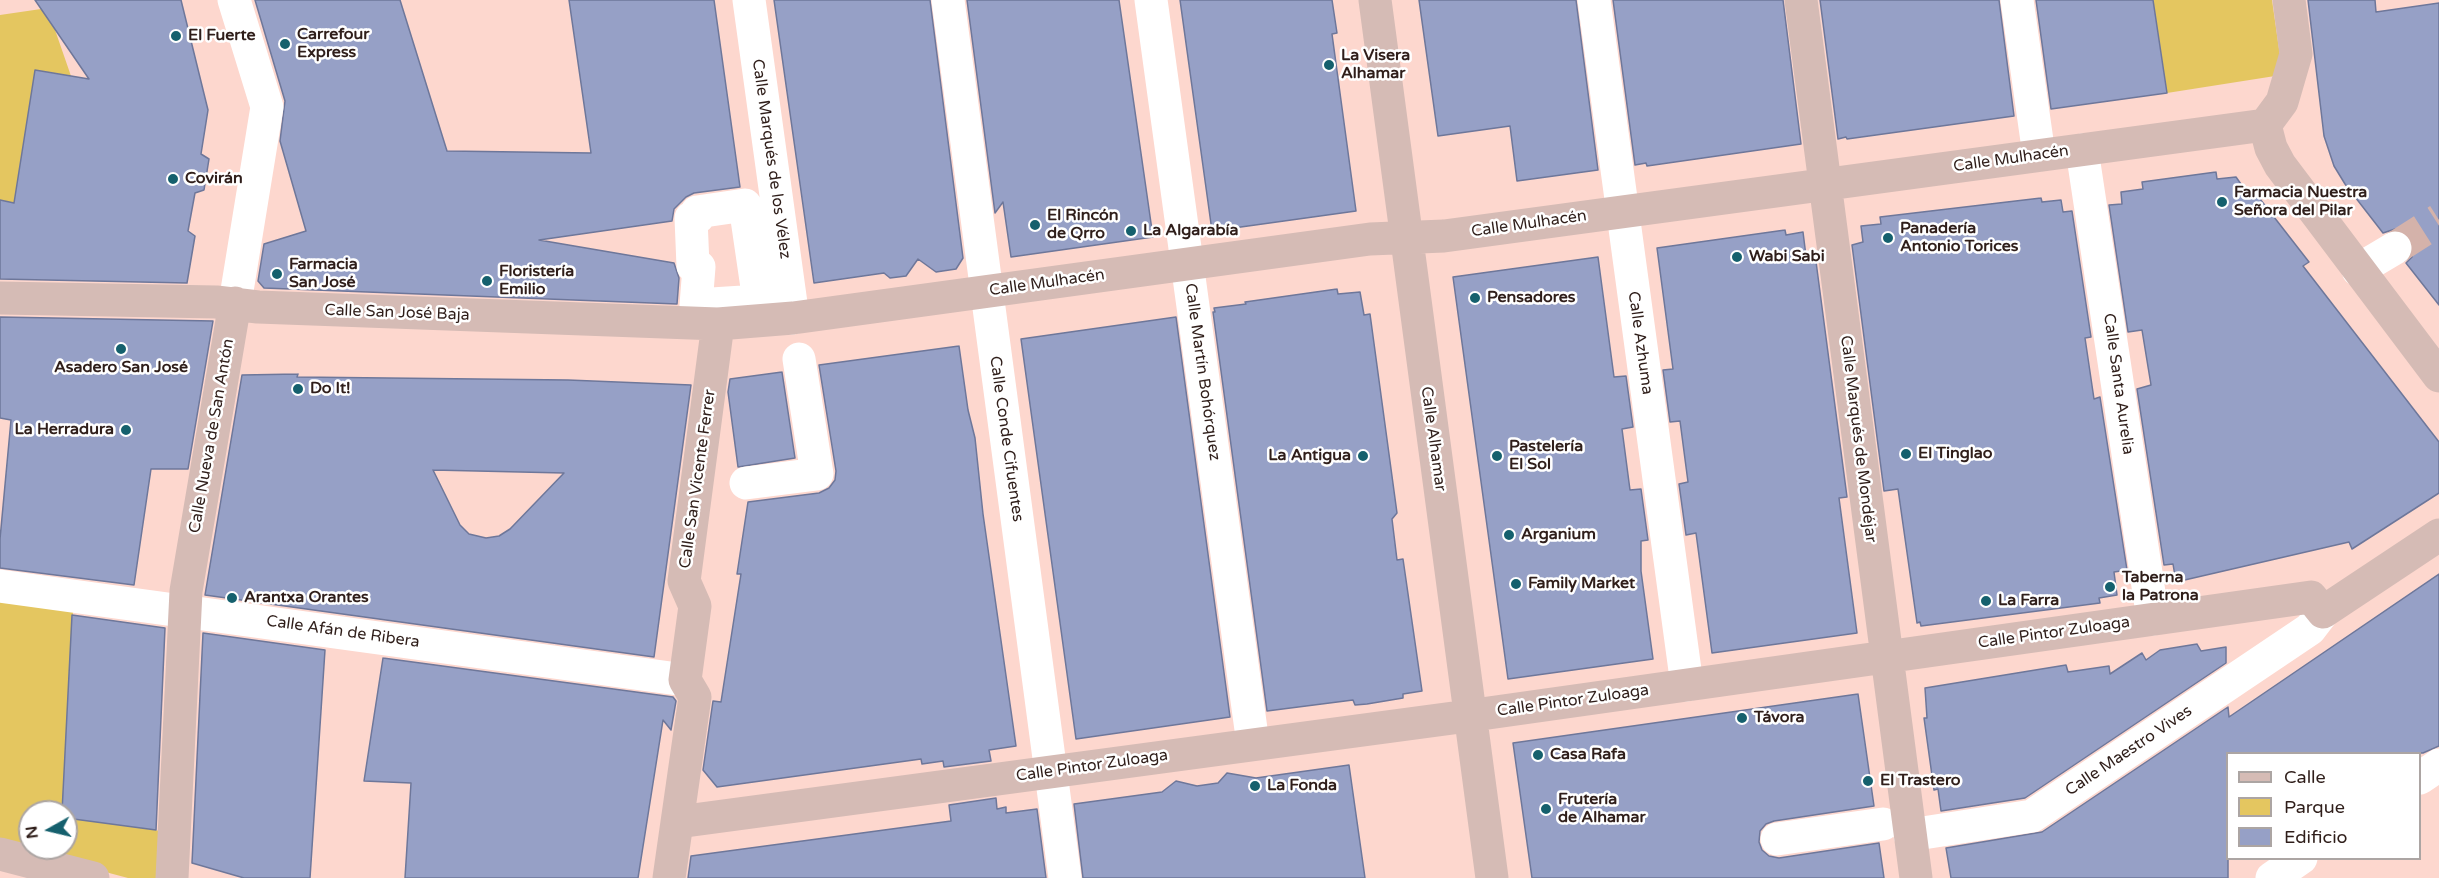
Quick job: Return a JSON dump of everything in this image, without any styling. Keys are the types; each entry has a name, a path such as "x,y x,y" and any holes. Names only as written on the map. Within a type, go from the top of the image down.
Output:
{"street":[{"name":"Calle Nueva de San Antón","path":"172,878 186,591 267,107 234,0"},
{"name":"Calle Marqués de los Vélez","path":"749,0 793,318"},
{"name":"Calle Conde Cifuentes","path":"948,0 1065,878"},
{"name":"Calle Martín Bohórquez","path":"1151,0 1253,744"},
{"name":"Calle Alhamar","path":"1375,0 1492,878"},
{"name":"Calle Azhuma","path":"1594,0 1687,685"},
{"name":"Calle Marqués de Mondéjar","path":"1801,0 1887,657 1897,830 1916,878"},
{"path":"2017,0 2039,156"},
{"path":"2289,0 2296,54 2282,102 2265,125 2271,148 2280,165 2439,376"},
{"name":"Calle Mulhacén","path":"793,318 1370,239 1444,236 2265,125"},
{"name":"Calle Santa Aurelia","path":"2082,150 2153,619"},
{"path":"2358,270 2395,248"},
{"name":"Calle San José Baja","path":"0,298 235,303 258,308 793,318"},
{"name":"Calle San Vicente Ferrer","path":"669,878 695,697 685,680 695,606 684,581 707,315"},
{"path":"746,483 817,474 799,358"},
{"path":"2323,612 2439,535"},
{"name":"Calle Afán de Ribera","path":"0,586 685,680"},
{"name":"Calle Pintor Zuloaga","path":"678,822 1470,715 2311,597 2323,612"},
{"name":"Calle Maestro Vives","path":"1777,839 1897,830 2032,816 2310,629 2323,612"},
{"path":"2421,777 2439,765"},
{"path":"0,854 93,878"}],"green space":[{"path":"2153,0 2272,0 2281,63 2275,76 2167,93"},
{"path":"41,9 54,27 71,76 35,70 14,203 0,200 0,15"},
{"path":"0,597 73,612 63,800 18,800 18,849 0,844"},
{"path":"78,819 161,831 159,878 128,878 60,860 78,860"}],"building":[{"path":"35,0 181,0 208,110 201,154 209,159 204,190 195,193 188,231 195,236 187,283 0,279 0,200 14,203 35,70 89,79"},
{"path":"255,0 400,0 447,151 591,153 569,0 714,0 740,187 694,193 686,197 674,209 672,221 539,240 674,263 679,278 677,304 264,288 258,281 264,244 306,231 280,141 285,101"},
{"path":"774,0 930,0 963,258 956,269 936,272 918,259 906,276 890,278 884,273 814,283"},
{"path":"967,0 1119,0 1153,237 1011,257 1003,202 995,213"},
{"path":"1180,0 1332,0 1337,33 1332,34 1356,211 1212,231"},
{"path":"1419,0 1576,0 1598,170 1517,181 1510,126 1438,136"},
{"path":"1613,0 1783,0 1801,144 1647,166 1646,163 1635,165"},
{"path":"1820,0 1999,0 2014,116 1838,139"},
{"path":"2036,0 2153,0 2167,93 2051,109"},
{"path":"2308,0 2375,0 2376,12 2439,3 2439,305 2406,263 2412,257 2414,248 2411,238 2405,232 2395,229 2383,233 2334,166 2324,136"},
{"path":"2216,172 2217,179 2236,177 2248,194 2253,190 2309,262 2303,266 2439,442 2439,493 2352,549 2349,542 2176,582 2173,564 2164,565 2137,389 2151,385 2142,330 2128,332 2109,205 2122,204 2121,192 2143,189 2142,182"},
{"path":"2041,198 2042,202 2061,200 2063,212 2072,211 2091,337 2085,338 2094,399 2100,397 2127,570 2114,572 2117,595 2099,598 2100,603 1921,626 1920,622 1917,623 1898,489 1884,491 1852,245 1863,242 1861,226 1881,224 1880,217"},
{"path":"1785,230 1786,235 1803,232 1806,256 1815,254 1847,497 1839,498 1857,633 1712,653 1696,533 1686,535 1679,484 1688,482 1680,421 1670,422 1663,370 1673,369 1657,248"},
{"path":"1598,257 1614,377 1626,376 1633,427 1622,429 1630,490 1641,489 1648,540 1641,541 1641,571 1653,659 1508,679 1453,277"},
{"path":"1337,289 1338,294 1360,292 1364,315 1370,314 1397,513 1392,519 1397,560 1403,559 1422,691 1403,694 1403,698 1367,704 1355,705 1353,700 1267,711 1213,312 1215,312 1214,308 1246,304 1245,302"},
{"path":"0,317 213,321 188,469 151,469 134,585 0,568 0,539 11,420 0,418"},
{"path":"1176,317 1230,717 1076,739 1021,339"},
{"path":"959,346 968,410 975,438 983,514 1016,746 989,750 991,761 944,767 943,761 922,764 921,759 717,787 703,770 713,701 721,702 741,574 737,574 748,502 819,493 829,488 835,480 836,471 819,365"},
{"path":"782,372 795,458 738,467 728,392 730,379"},
{"path":"298,374 297,377 568,380 691,385 654,657 205,595 242,375","holes":["433,470 564,473 510,529 499,536 486,538 469,534 460,525"]},
{"path":"2439,574 2439,746 2423,753 2226,752 2228,878 1951,878 1946,848 2042,832 2228,707 2229,717"},
{"path":"72,615 165,628 156,830 78,820 78,800 63,800"},
{"path":"203,633 325,650 310,878 244,878 192,863"},
{"path":"2197,644 2201,651 2226,647 2226,663 2025,798 1941,811 1938,789 1934,790 1924,718 1927,718 1925,688 2066,665 2068,672 2109,666 2110,674 2142,653 2146,660 2160,650"},
{"path":"383,658 673,697 676,701 671,730 663,720 638,878 405,878 411,783 364,781"},
{"path":"1858,694 1874,806 1774,821 1766,824 1760,831 1759,842 1762,850 1769,856 1779,858 1879,843 1884,878 1532,878 1513,743"},
{"path":"1349,765 1365,878 1083,878 1074,804 1162,792 1176,781 1197,786 1218,783 1227,773 1256,778"},
{"path":"996,798 997,809 1006,807 1006,813 1037,809 1046,878 688,878 691,856 951,821 949,805"}],"tunnel":[{"path":"2395,248 2439,220"}],"place":[{"name":"El Fuerte","path":"176,36"},
{"name":"Carrefour Express","path":"285,44"},
{"name":"La Visera Alhamar","path":"1329,65"},
{"name":"Covirán","path":"173,179"},
{"name":"Farmacia Nuestra Señora del Pilar","path":"2222,202"},
{"name":"El Rincón de Qrro","path":"1035,225"},
{"name":"La Algarabía","path":"1131,231"},
{"name":"Panadería Antonio Torices","path":"1888,238"},
{"name":"Wabi Sabi","path":"1737,257"},
{"name":"Farmacia San José","path":"277,274"},
{"name":"Floristería Emilio","path":"487,281"},
{"name":"Pensadores","path":"1475,298"},
{"name":"Asadero San José","path":"121,349"},
{"name":"Do It!","path":"298,389"},
{"name":"La Herradura","path":"126,430"},
{"name":"El Tinglao","path":"1906,454"},
{"name":"La Antigua","path":"1363,456"},
{"name":"Pastelería El Sol","path":"1497,456"},
{"name":"Arganium","path":"1509,535"},
{"name":"Family Market","path":"1516,584"},
{"name":"Taberna la Patrona","path":"2110,587"},
{"name":"Arantxa Orantes","path":"232,598"},
{"name":"La Farra","path":"1986,601"},
{"name":"Távora","path":"1742,718"},
{"name":"Casa Rafa","path":"1538,755"},
{"name":"El Trastero","path":"1868,781"},
{"name":"La Fonda","path":"1255,786"},
{"name":"Frutería de Alhamar","path":"1546,809"}]}
